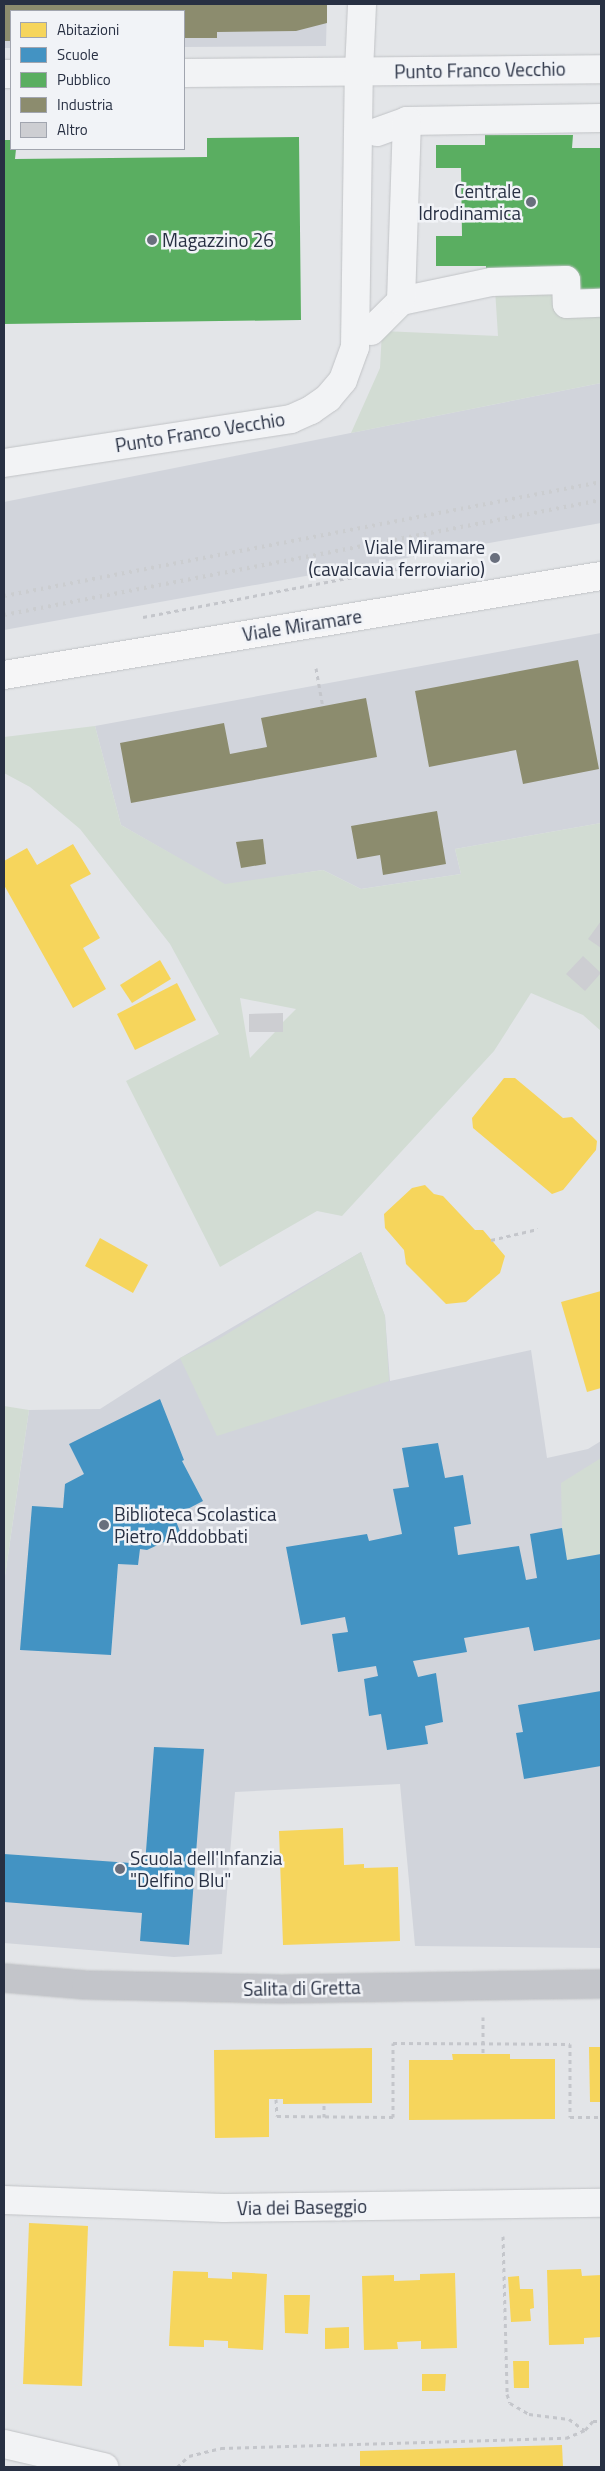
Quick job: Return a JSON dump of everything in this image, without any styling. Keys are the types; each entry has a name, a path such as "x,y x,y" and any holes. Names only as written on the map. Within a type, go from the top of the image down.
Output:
{"main road":[{"name":"Viale Miramare","path":"4,675 601,576"},
{"name":"Salita di Gretta","path":"4,1978 86,1985 236,1989 601,1984"}],"street":[{"name":"Punto Franco Vecchio","path":"4,463 291,419 311,410 328,398 343,380 355,347 359,71 362,4"},
{"name":"Punto Franco Vecchio","path":"185,73 601,69"},
{"path":"377,132 407,121 601,118"},
{"path":"401,301 407,121"},
{"path":"371,331 401,301 491,282 566,280 568,304 601,303"},
{"name":"Via dei Baseggio","path":"4,2200 224,2208 601,2203"},
{"path":"4,2444 104,2467"}],"path":[{"path":"141,617 406,567"},
{"path":"316,668 323,706"},
{"path":"491,1240 538,1228"},
{"path":"482,2014 484,2054"},
{"path":"276,2099 277,2116 393,2117 393,2042 570,2044 570,2117 601,2117"},
{"path":"324,2104 324,2117"},
{"path":"502,2205 507,2394 510,2403 529,2414 569,2419 585,2430"},
{"path":"177,2467 189,2456 221,2448 566,2438 585,2430 593,2421 601,2421"}],"shaded area":[{"path":"4,4 327,4 326,46 185,47 185,10 10,10 10,48 4,48"},
{"path":"561,286 601,310 601,383 351,433 380,368 382,331 498,336 495,289"},
{"path":"601,383 601,523 4,630 4,502"},
{"path":"601,633 601,823 455,849 461,874 361,889 323,870 225,885 121,825 95,726"},
{"path":"95,726 121,825 225,884 323,870 361,889 461,874 455,849 601,823 601,1031 583,1015 531,993 494,1051 342,1216 317,1211 220,1267 126,1081 219,1034 170,944 80,829 30,787 4,773 4,737","holes":["240,998 296,1009 283,1022 283,1032 275,1032 250,1058"]},
{"path":"361,1252 385,1316 390,1381 531,1350 547,1458 588,1449 601,1441 601,1948 415,1946 400,1784 235,1792 222,1954 174,1957 4,1943 4,1583 29,1410 100,1409 180,1358"},
{"path":"361,1252 385,1316 389,1381 217,1436 180,1358 217,1340"},
{"path":"4,1406 29,1410 4,1583"},
{"path":"601,1458 601,1554 567,1560 562,1528 561,1483"}],"building: Abitazioni":[{"path":"73,844 91,874 70,885 100,938 83,948 106,989 73,1008 4,885 4,861 27,848 37,865"},
{"path":"160,960 171,979 132,1003 120,985"},
{"path":"177,983 196,1020 135,1050 117,1014"},
{"path":"504,1078 515,1078 563,1118 572,1117 597,1141 596,1150 563,1190 552,1194 473,1128 472,1118"},
{"path":"425,1185 434,1194 443,1196 475,1230 483,1230 505,1256 500,1273 466,1302 446,1304 406,1264 404,1250 385,1228 384,1214 412,1188"},
{"path":"100,1238 148,1265 133,1293 85,1266"},
{"path":"601,1291 601,1388 587,1392 561,1302"},
{"path":"343,1828 344,1865 364,1864 364,1868 398,1867 400,1941 283,1945 279,1831"},
{"path":"589,2047 601,2047 601,2102 590,2102"},
{"path":"372,2048 372,2103 283,2104 283,2099 269,2099 269,2137 215,2138 214,2050"},
{"path":"452,2054 510,2054 510,2059 555,2059 555,2119 409,2120 409,2060 453,2060"},
{"path":"29,2223 88,2226 82,2386 23,2384"},
{"path":"581,2269 582,2276 601,2275 601,2337 584,2338 584,2344 549,2345 547,2270"},
{"path":"173,2271 208,2272 208,2278 232,2279 232,2272 267,2274 263,2350 228,2348 228,2341 204,2340 204,2347 169,2346"},
{"path":"455,2273 457,2348 421,2349 421,2341 397,2342 398,2349 364,2350 362,2276 394,2275 394,2281 420,2280 420,2274"},
{"path":"519,2276 520,2289 533,2289 534,2308 530,2309 531,2321 511,2322 508,2277"},
{"path":"284,2295 310,2295 308,2334 285,2333"},
{"path":"349,2327 349,2348 325,2349 325,2328"},
{"path":"513,2361 529,2361 529,2388 514,2388"},
{"path":"422,2374 446,2374 445,2391 422,2391"},
{"path":"562,2445 563,2467 360,2467 360,2451"}],"building: Scuole":[{"name":"Biblioteca Scolastica Pietro Addobbati","path":"160,1399 184,1460 182,1461 203,1501 174,1516 181,1534 147,1550 140,1549 138,1565 118,1564 111,1655 20,1650 32,1506 63,1508 65,1484 84,1474 69,1444"},
{"path":"438,1443 445,1478 463,1475 471,1524 454,1527 458,1555 519,1546 526,1580 537,1578 530,1534 562,1528 567,1560 601,1554 601,1639 534,1651 529,1627 464,1638 467,1652 413,1661 418,1677 436,1673 443,1722 425,1726 428,1744 387,1750 381,1714 369,1716 364,1679 378,1676 376,1666 338,1672 332,1634 348,1632 345,1617 301,1625 286,1547 367,1534 369,1541 402,1534 393,1489 409,1487 402,1448"},
{"path":"601,1691 601,1766 524,1779 516,1733 523,1732 518,1705"},
{"path":"154,1747 204,1749 189,1945 140,1941 142,1913 4,1902 4,1854 145,1864"}],"building: Pubblico":[{"name":"Centrale Idrodinamica","path":"485,135 573,135 572,148 601,148 601,296 486,272 486,266 436,266 436,236 462,236 461,168 436,168 436,145 485,145"},
{"name":"Magazzino 26","path":"299,137 301,320 4,324 4,140 10,140 10,150 16,150 15,159 207,157 207,138"}],"building: Industria":[{"path":"4,4 327,4 327,23 296,31 217,32 217,38 185,38 185,10 10,10 10,41 4,41"},
{"path":"578,660 599,769 523,784 516,750 429,767 415,691"},
{"path":"366,698 377,757 131,803 120,743 224,723 230,754 267,747 261,718"},
{"path":"437,811 446,864 383,875 380,855 357,859 351,826"},
{"path":"263,839 266,864 241,868 236,842"}],"building: Altro":[{"path":"601,921 601,948 588,939"},
{"path":"583,956 601,973 585,991 566,974"},
{"path":"283,1013 283,1032 249,1032 249,1014"}],"railway":[{"path":"4,596 601,482"},
{"path":"4,615 601,500"}],"place":[{"name":"Centrale Idrodinamica","path":"531,202"},
{"name":"Magazzino 26","path":"152,240"},
{"name":"Viale Miramare (cavalcavia ferroviario)","path":"495,558"},
{"name":"Biblioteca Scolastica Pietro Addobbati","path":"104,1525"},
{"name":"Scuola dell'Infanzia \"Delfino Blu\"","path":"120,1869"}]}
